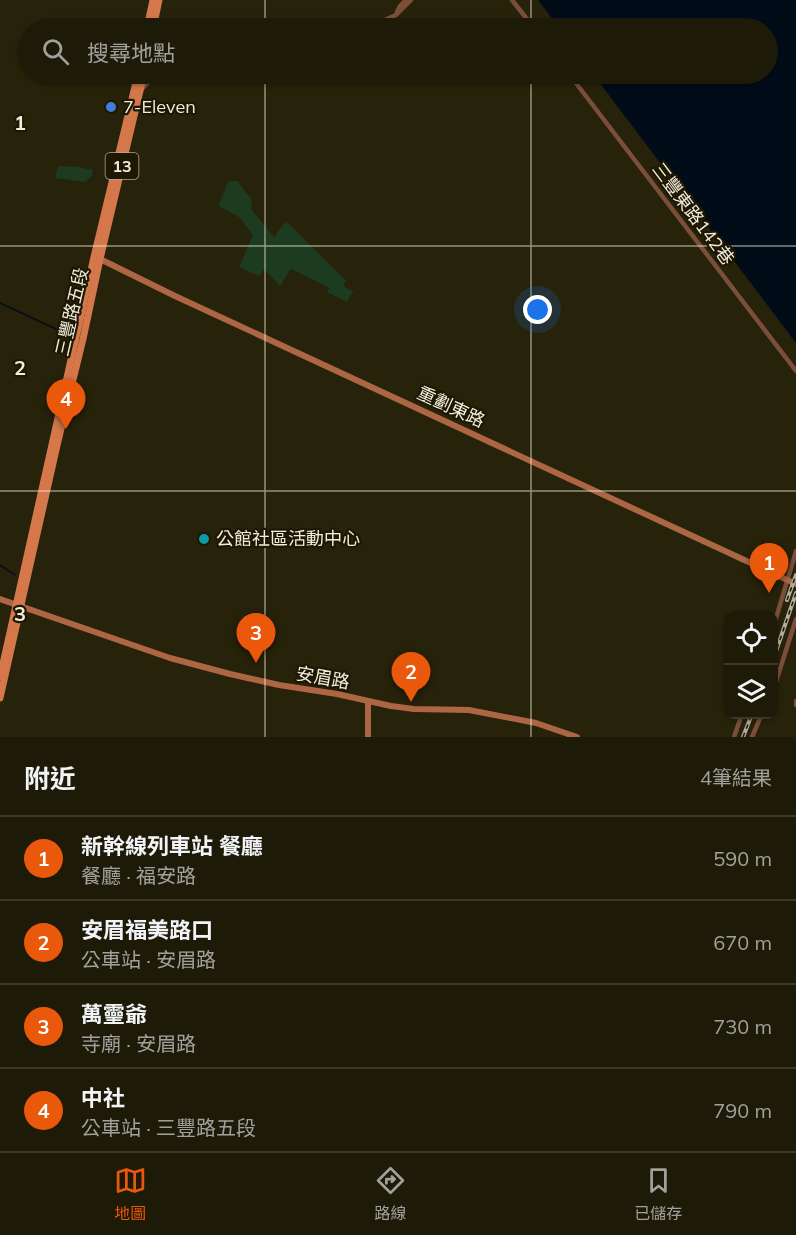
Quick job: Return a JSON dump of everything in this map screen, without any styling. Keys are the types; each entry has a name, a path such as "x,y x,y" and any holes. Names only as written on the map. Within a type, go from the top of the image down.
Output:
{"main road":[{"path":"149,18 153,0"},
{"path":"155,18 159,0"},
{"name":"三豐路五段","path":"138,84 138,91"},
{"name":"三豐路五段","path":"0,698 121,141 140,84"},
{"name":"三豐路五段","path":"0,677 19,605"}],"street":[{"path":"396,15 406,0"},
{"path":"389,18 396,15 411,0"},
{"path":"512,0 526,18"},
{"path":"138,91 145,84"},
{"name":"三豐東路142巷","path":"577,84 796,371"},
{"name":"重劃東路","path":"97,258 796,584"},
{"path":"778,611 796,551"},
{"name":"安眉路","path":"0,599 187,663 255,680 391,706 414,709 469,710 536,723 577,737"},
{"path":"778,675 796,619"},
{"path":"368,702 368,737"},
{"path":"734,737 740,719"},
{"path":"752,737 760,719"}],"green space":[{"path":"58,166 93,170 92,176 85,182 55,178"},
{"path":"237,181 252,200 251,209 274,237 286,221 346,281 343,286 354,292 347,302 327,292 329,288 291,269 280,286 264,269 259,276 239,267 253,235 239,217 219,206 228,182"}],"shaded area":[{"path":"538,0 796,0 796,343 601,84 778,84 778,18 552,18"}],"waterway":[{"path":"0,303 71,336"},
{"path":"0,565 15,575"}],"railway":[{"path":"787,600 796,575"},
{"path":"778,645 796,593"},
{"path":"743,737 750,719"}],"place":[{"name":"7-Eleven","path":"111,107"},
{"name":"中社","path":"66,429"},
{"name":"公館社區活動中心","path":"204,539"},
{"name":"新幹線列車站 餐廳","path":"769,593"},
{"name":"萬𤫊爺","path":"256,663"},
{"name":"安眉福美路口","path":"411,702"}]}
